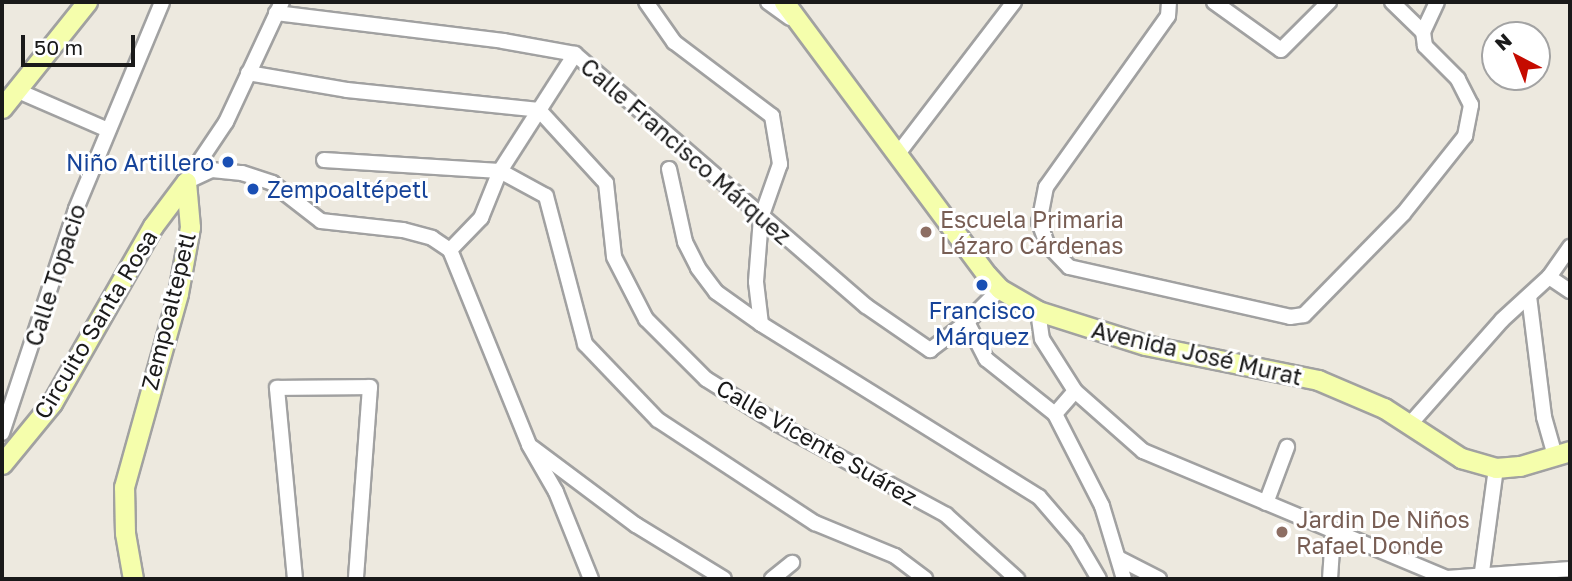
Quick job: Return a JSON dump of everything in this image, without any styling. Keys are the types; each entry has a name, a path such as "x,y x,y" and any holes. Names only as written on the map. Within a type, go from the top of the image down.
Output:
{"street":[{"path":"2,108 87,2"},
{"name":"Calle Topacio","path":"2,433 76,209 162,2"},
{"path":"768,2 803,27"},
{"name":"Avenida José Murat","path":"785,2 1000,289 1038,311 1145,345 1318,380 1410,424 1461,458 1496,468 1563,454"},
{"path":"897,155 940,104 1014,2"},
{"path":"1169,2 1168,16 1046,187 1039,222 1047,244 1069,267 1290,317 1304,314 1403,214 1465,136 1471,104 1458,79 1425,46 1423,32 1437,2"},
{"path":"1214,2 1281,50 1329,2"},
{"path":"1392,2 1423,32"},
{"path":"643,3 674,42 772,116 780,164 761,218 756,282 761,324"},
{"path":"186,182 226,122 279,8"},
{"name":"Calle Francisco Márquez","path":"279,8 575,54 611,89 701,160 761,218 866,306 930,350 968,322 1000,289"},
{"path":"450,250 481,218 500,171 575,54"},
{"path":"248,73 346,90 539,110"},
{"path":"16,90 108,130"},
{"name":"Calle Vicente Suárez","path":"539,110 606,183 614,257 646,319 698,371 778,424 946,515 1017,579"},
{"path":"324,160 500,171 546,196 585,344 658,421 815,523 895,556 925,579"},
{"path":"669,169 685,242 698,268 716,292 761,324 1039,498 1076,540 1099,579"},
{"path":"186,182 212,170 242,173 272,183 320,221 403,230 432,237 450,250 529,445 556,492 592,579"},
{"name":"Circuito Santa Rosa","path":"2,464 52,403 153,226 186,182"},
{"name":"Zempoaltepetl","path":"133,579 125,533 124,487 178,293 190,228 186,182"},
{"path":"1410,424 1549,277 1570,247"},
{"path":"1549,277 1570,290"},
{"path":"1529,296 1544,417 1563,454"},
{"path":"1038,311 1042,340 1074,391 1143,451 1333,534 1447,578 1481,579 1570,569"},
{"path":"968,322 986,359 1055,414 1102,506 1124,579"},
{"path":"295,579 277,388 370,387 356,579"},
{"path":"1055,414 1074,391"},
{"path":"529,445 636,525 724,579"},
{"path":"1266,503 1287,447"},
{"path":"1481,579 1496,468"},
{"path":"1330,579 1333,534"},
{"path":"1120,559 1159,579"},
{"path":"772,579 792,563"}],"place":[{"name":"Niño Artillero","path":"228,162"},
{"name":"Zempoaltépetl","path":"253,189"},
{"name":"Escuela Primaria Lázaro Cárdenas","path":"926,232"},
{"name":"Francisco Márquez","path":"982,285"},
{"name":"Jardin De Niños Rafael Donde","path":"1282,532"}]}
